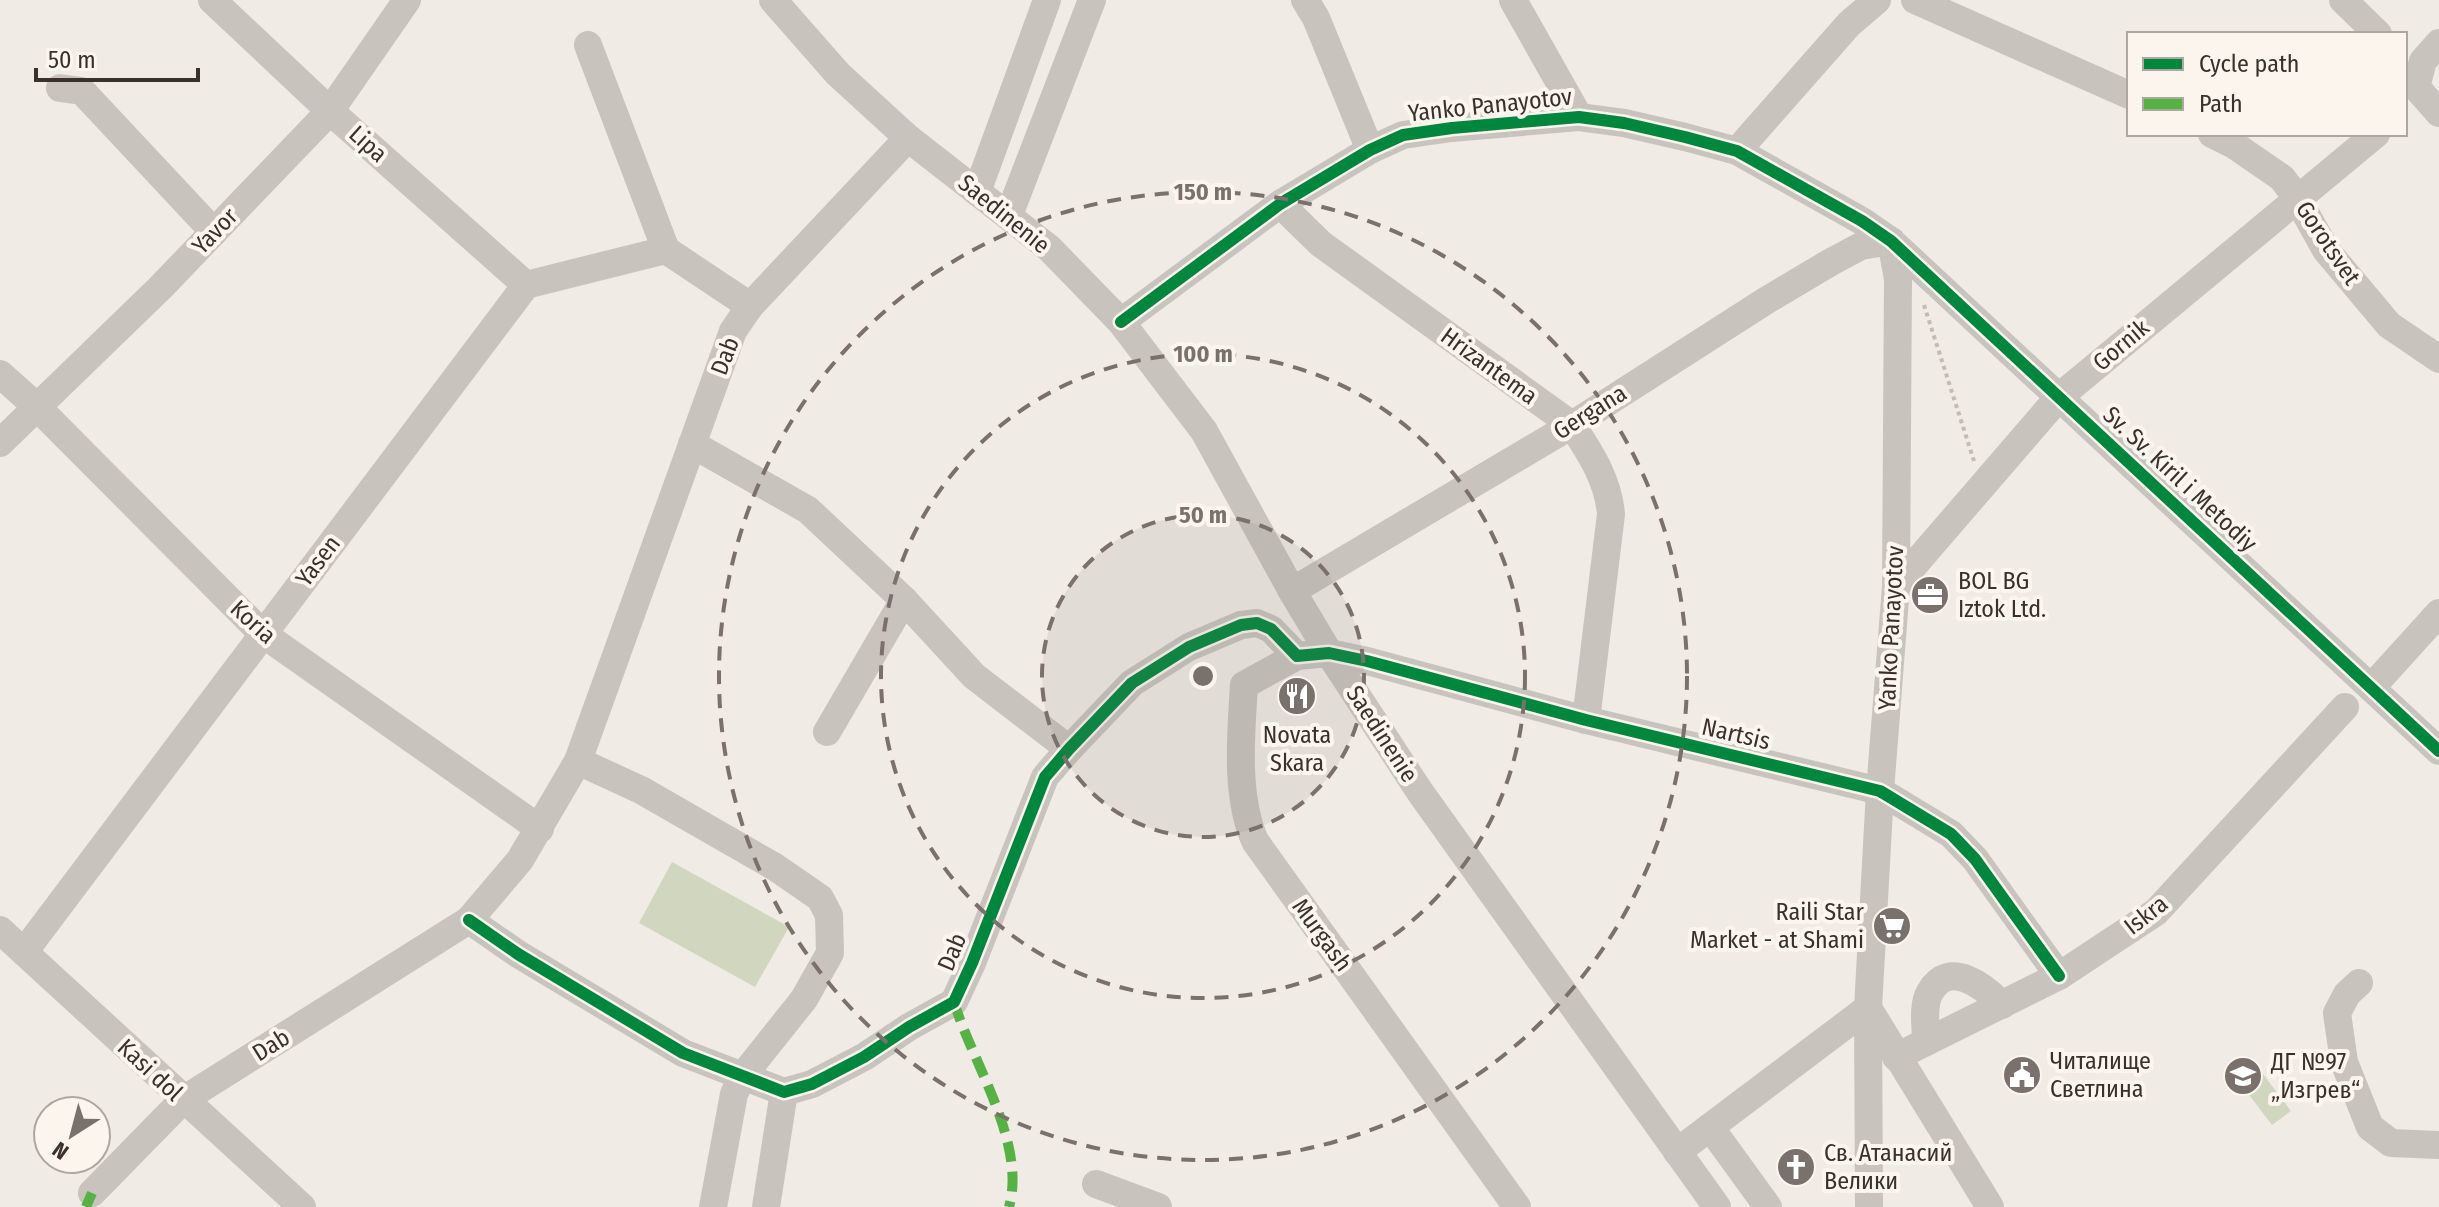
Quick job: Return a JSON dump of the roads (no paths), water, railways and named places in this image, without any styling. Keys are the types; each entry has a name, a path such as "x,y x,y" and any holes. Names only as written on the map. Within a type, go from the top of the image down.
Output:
{"street":[{"name":"Lipa","path":"212,0 330,111 526,285"},
{"name":"Yavor","path":"0,443 214,232 330,111 407,0"},
{"name":"Saedinenie","path":"773,0 838,74 908,138 1049,248 1121,322 1204,431 1329,653 1420,792 1715,1206"},
{"path":"977,192 1047,0"},
{"path":"1009,215 1092,0"},
{"path":"1305,0 1316,18 1370,150"},
{"path":"1513,0 1579,117"},
{"path":"1737,151 1849,24 1877,0"},
{"path":"1915,0 2127,94"},
{"path":"2343,0 2376,32"},
{"path":"2439,43 2423,61 2409,88 2439,113"},
{"path":"588,45 666,250 750,306"},
{"path":"60,88 82,91 214,232"},
{"name":"Yanko Panayotov","path":"1121,322 1280,204 1370,150 1403,135 1579,117 1624,123 1737,151 1862,221 1891,241 1898,279 1896,586 1868,1008 1869,1207"},
{"name":"Gorotsvet","path":"2216,136 2282,178 2326,250 2389,325 2439,359"},
{"name":"Gornik","path":"1896,586 2059,397 2374,136"},
{"name":"Dab","path":"92,1193 183,1100 469,920 520,860 578,761 733,331 750,306 908,138"},
{"name":"Hrizantema","path":"1280,204 1321,244 1572,425 1594,459 1609,492 1611,514 1586,720"},
{"name":"Sv. Sv. Kiril i Metodiy","path":"1891,241 2439,751"},
{"name":"Gergana","path":"1292,591 1572,425 1818,269 1861,246 1891,241"},
{"path":"526,285 666,250"},
{"name":"Yasen","path":"24,952 526,285"},
{"name":"Koria","path":"0,374 36,406 263,634 540,829"},
{"path":"692,444 808,510 904,600 974,676 1069,749"},
{"path":"827,732 904,600"},
{"path":"2371,688 2439,613"},
{"name":"Dab","path":"784,1092 812,1084 954,1002 1045,777 1132,683 1189,647 1241,625 1257,623 1271,629 1297,656"},
{"path":"1297,656 1329,653"},
{"name":"Nartsis","path":"1329,653 1586,720 1880,791 1951,834 1975,859 2059,976"},
{"name":"Murgash","path":"1297,656 1244,685 1242,765 1246,821 1255,841 1517,1207"},
{"name":"Iskra","path":"1896,1057 2059,976 2156,912 2345,707"},
{"path":"578,761 641,790 775,867 820,898 829,915 830,953 804,999 742,1077 734,1094 713,1207"},
{"path":"469,920 518,954 683,1053 784,1092 766,1207"},
{"name":"Kasi dol","path":"0,930 302,1207"},
{"path":"1926,1042 1926,1003 1930,991 1945,978 1967,978 2002,1005"},
{"path":"2359,983 2347,994 2337,1013 2344,1062 2370,1127 2391,1143 2439,1145"},
{"path":"1677,1152 1868,1008 1990,1207"},
{"path":"1710,1127 1768,1207"},
{"path":"1096,1184 1158,1207"}],"place":[{"name":"BOL BG Iztok Ltd.","path":"1930,595"},
{"name":"Novata Skara","path":"1297,696"},
{"name":"Raili Star Market - at Shami","path":"1892,926"},
{"name":"Читалище Светлина","path":"2022,1075"},
{"name":"ДГ №97 „Изгрев“","path":"2243,1076"},
{"name":"Св. Атанасий Велики","path":"1796,1167"}]}
